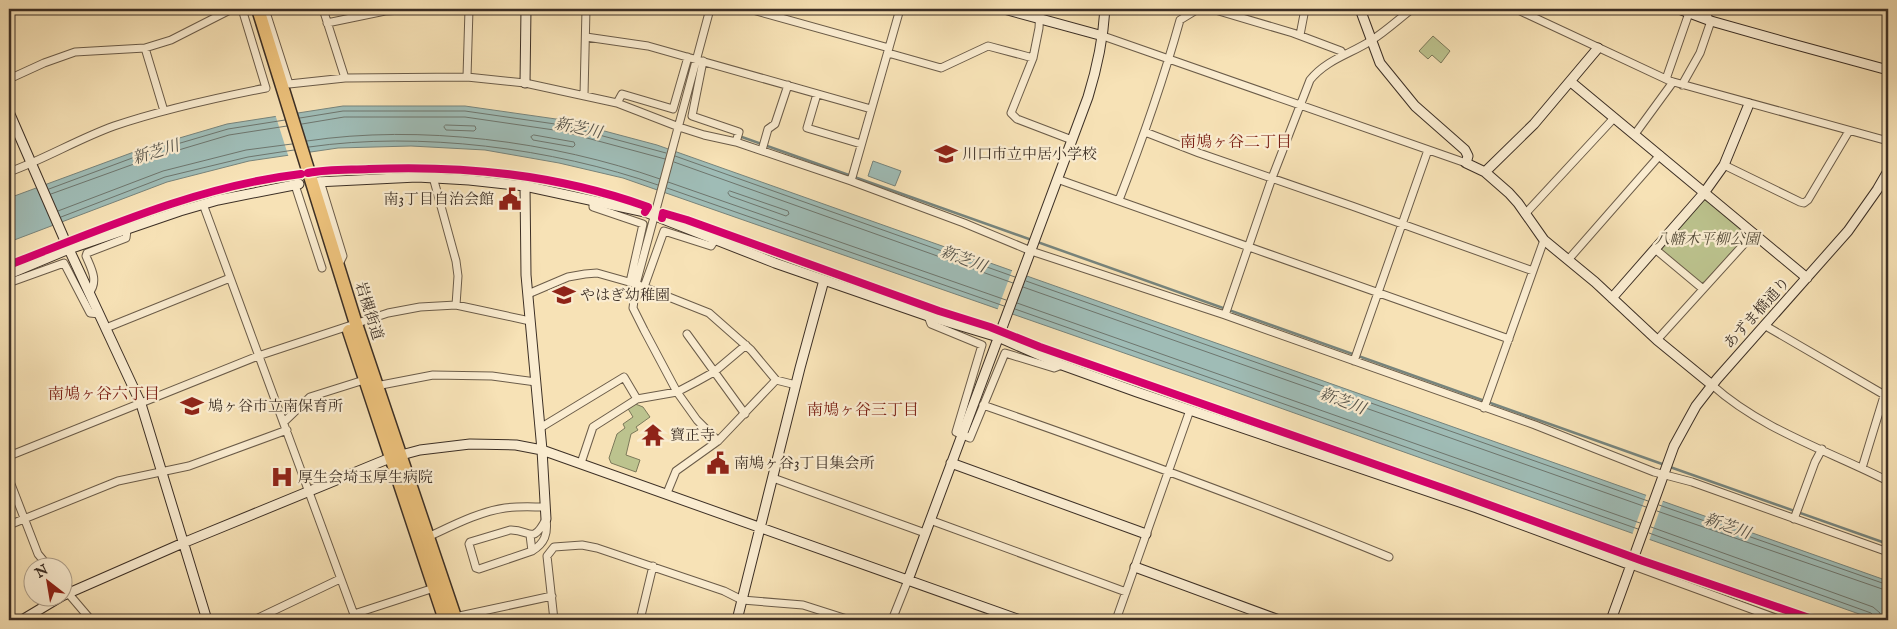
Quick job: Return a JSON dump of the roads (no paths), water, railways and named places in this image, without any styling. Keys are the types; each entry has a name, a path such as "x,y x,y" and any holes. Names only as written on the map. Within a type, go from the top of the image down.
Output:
{"highway":[{"name":"岩槻街道","path":"249,9 279,93 352,325 376,386 434,588 452,619"},
{"name":"岩槻街道","path":"258,9 279,93"},
{"name":"岩槻街道","path":"306,180 340,262 364,380 428,537 452,619"}],"street":[{"path":"9,79 44,63 75,52 145,48 171,40 232,9"},
{"path":"9,172 33,166 112,127 164,111 266,88 242,9"},
{"path":"264,9 289,84 345,78 467,77 525,83 617,103 704,135 762,150 964,222 1030,254 1225,315 1535,425 1662,478 1692,482 1888,552"},
{"path":"323,9 345,78"},
{"path":"327,23 385,11 422,9"},
{"path":"467,77 469,9"},
{"path":"525,83 526,9"},
{"path":"584,95 586,9"},
{"path":"710,9 692,116 740,132 736,142"},
{"path":"749,9 889,50 941,68 988,46 1033,58"},
{"path":"851,181 900,9"},
{"path":"1004,9 1103,36 1466,163 1485,172 1509,193 1544,240 1612,298 1657,340 1730,400 1759,419 1888,482"},
{"path":"1040,9 1033,58 1012,110 1012,116 1072,140"},
{"path":"892,620 1072,140 1094,76 1103,36 1105,9"},
{"path":"1119,200 1145,132 1180,20 1198,9"},
{"path":"1212,9 1223,10 1300,35 1341,51 1343,55"},
{"path":"1300,35 1304,9"},
{"path":"1360,9 1380,63 1415,106 1467,152 1466,163"},
{"path":"1225,315 1272,178 1307,85 1315,74 1334,59 1372,40 1412,9"},
{"path":"1516,9 1682,85 1888,142"},
{"path":"1679,9 1709,20 1888,70"},
{"path":"1682,85 1700,52 1709,20 1710,9"},
{"path":"1635,134 1669,80 1689,14"},
{"path":"586,37 648,46 871,109"},
{"path":"145,48 164,111"},
{"path":"1485,172 1534,124 1598,48"},
{"path":"617,103 622,94 673,109 688,57"},
{"path":"633,283 656,216 679,126 700,60"},
{"path":"1571,82 1806,278"},
{"path":"762,150 768,129 775,124 788,85"},
{"path":"818,94 807,128 862,144"},
{"path":"1612,298 1704,193 1724,165 1749,104"},
{"path":"9,112 89,293 141,404 207,620"},
{"path":"1526,214 1614,118"},
{"path":"1724,165 1800,202 1804,202 1808,200 1849,131"},
{"path":"1145,132 1533,271"},
{"path":"1354,361 1404,224 1428,150"},
{"path":"1568,260 1660,155"},
{"name":"あずま橋通り","path":"1631,565 1683,426 1696,406 1764,325 1836,246 1863,212 1888,171"},
{"path":"433,178 456,261 458,276 456,305"},
{"path":"99,314 90,313 64,264 14,281 9,276 68,246 127,230 203,204 306,180 433,178 525,186 593,200 656,216 824,280 928,316 999,335 1062,364 1190,410 1478,508 1781,620"},
{"path":"1057,179 1509,339"},
{"path":"306,180 322,268"},
{"path":"525,186 526,275 548,529 539,547 532,551 479,569 476,568 470,542 510,530 530,535"},
{"path":"593,200 593,207 643,224 633,283 633,308 677,392 697,420 718,442"},
{"path":"203,204 355,617 434,588"},
{"path":"89,293 93,288 95,280 86,256 87,253 126,238 127,230"},
{"path":"644,287 664,231 711,246 715,240"},
{"path":"1657,340 1754,233"},
{"path":"1484,408 1544,240"},
{"path":"1655,249 1704,289"},
{"path":"528,294 568,276 584,274 597,274 633,283 709,313 746,345 776,380 796,385"},
{"path":"106,328 230,278"},
{"path":"737,620 824,280"},
{"path":"9,456 258,356 388,313 412,308 456,305 530,321"},
{"path":"928,316 930,324 982,345 956,432 970,438 1005,353 1054,368 1062,364"},
{"path":"1764,325 1886,396"},
{"path":"687,334 745,414"},
{"path":"581,463 592,427 636,399 677,392 714,372 746,345"},
{"path":"376,386 433,375 492,376 536,382"},
{"path":"540,428 624,377 636,399"},
{"path":"284,422 310,397 364,380"},
{"path":"667,493 676,471 718,442 776,380"},
{"path":"1862,468 1886,396 1888,383"},
{"path":"983,405 1169,470 1390,557"},
{"path":"1116,620 1190,410"},
{"path":"9,525 118,481 189,466 287,430"},
{"path":"72,590 308,490 395,456 445,445 516,445 542,450 581,463 908,580 1006,618 1020,620"},
{"path":"1794,519 1815,462 1822,449"},
{"path":"951,463 1146,534"},
{"path":"773,478 925,533"},
{"path":"9,479 40,556"},
{"path":"428,537 495,510 545,507"},
{"path":"530,535 541,528 546,519"},
{"path":"930,520 1126,592"},
{"path":"530,535 532,551"},
{"path":"554,620 547,556 554,547 582,546 597,548 653,566 691,581 724,591 742,600 803,605 850,620"},
{"path":"1611,620 1631,565"},
{"path":"640,620 653,566"},
{"path":"1135,567 1279,620"},
{"path":"254,620 340,579"},
{"path":"452,619 552,596"},
{"path":"72,601 91,620"},
{"path":"22,620 44,606"}],"water":[{"name":"新芝川","path":"343,106 465,106 563,120 657,145 1888,581 1888,620 1876,620 1210,383 623,178 559,163 485,150 411,146 338,148 249,161 167,182 9,242 9,198 142,149 227,124"},
{"path":"873,161 901,171 895,186 868,176"}],"waterway":[{"path":"739,136 1665,465"},
{"path":"1670,467 1888,544"}],"place":[{"name":"川口市立中居小学校","path":"946,154"},
{"name":"南3丁目自治会館","path":"510,199"},
{"name":"やはぎ幼稚園","path":"564,295"},
{"name":"鳩ヶ谷市立南保育所","path":"192,406"},
{"name":"寶正寺","path":"653,435"},
{"name":"南鳩ヶ谷3丁目集会所","path":"718,463"},
{"name":"厚生会埼玉厚生病院","path":"282,477"}],"district":[{"name":"南鳩ヶ谷二丁目","path":"1236,143"},
{"name":"南鳩ヶ谷六丁目","path":"104,395"},
{"name":"南鳩ヶ谷三丁目","path":"863,411"}],"park label":[{"name":"八幡木平柳公園","path":"1707,239"}]}
